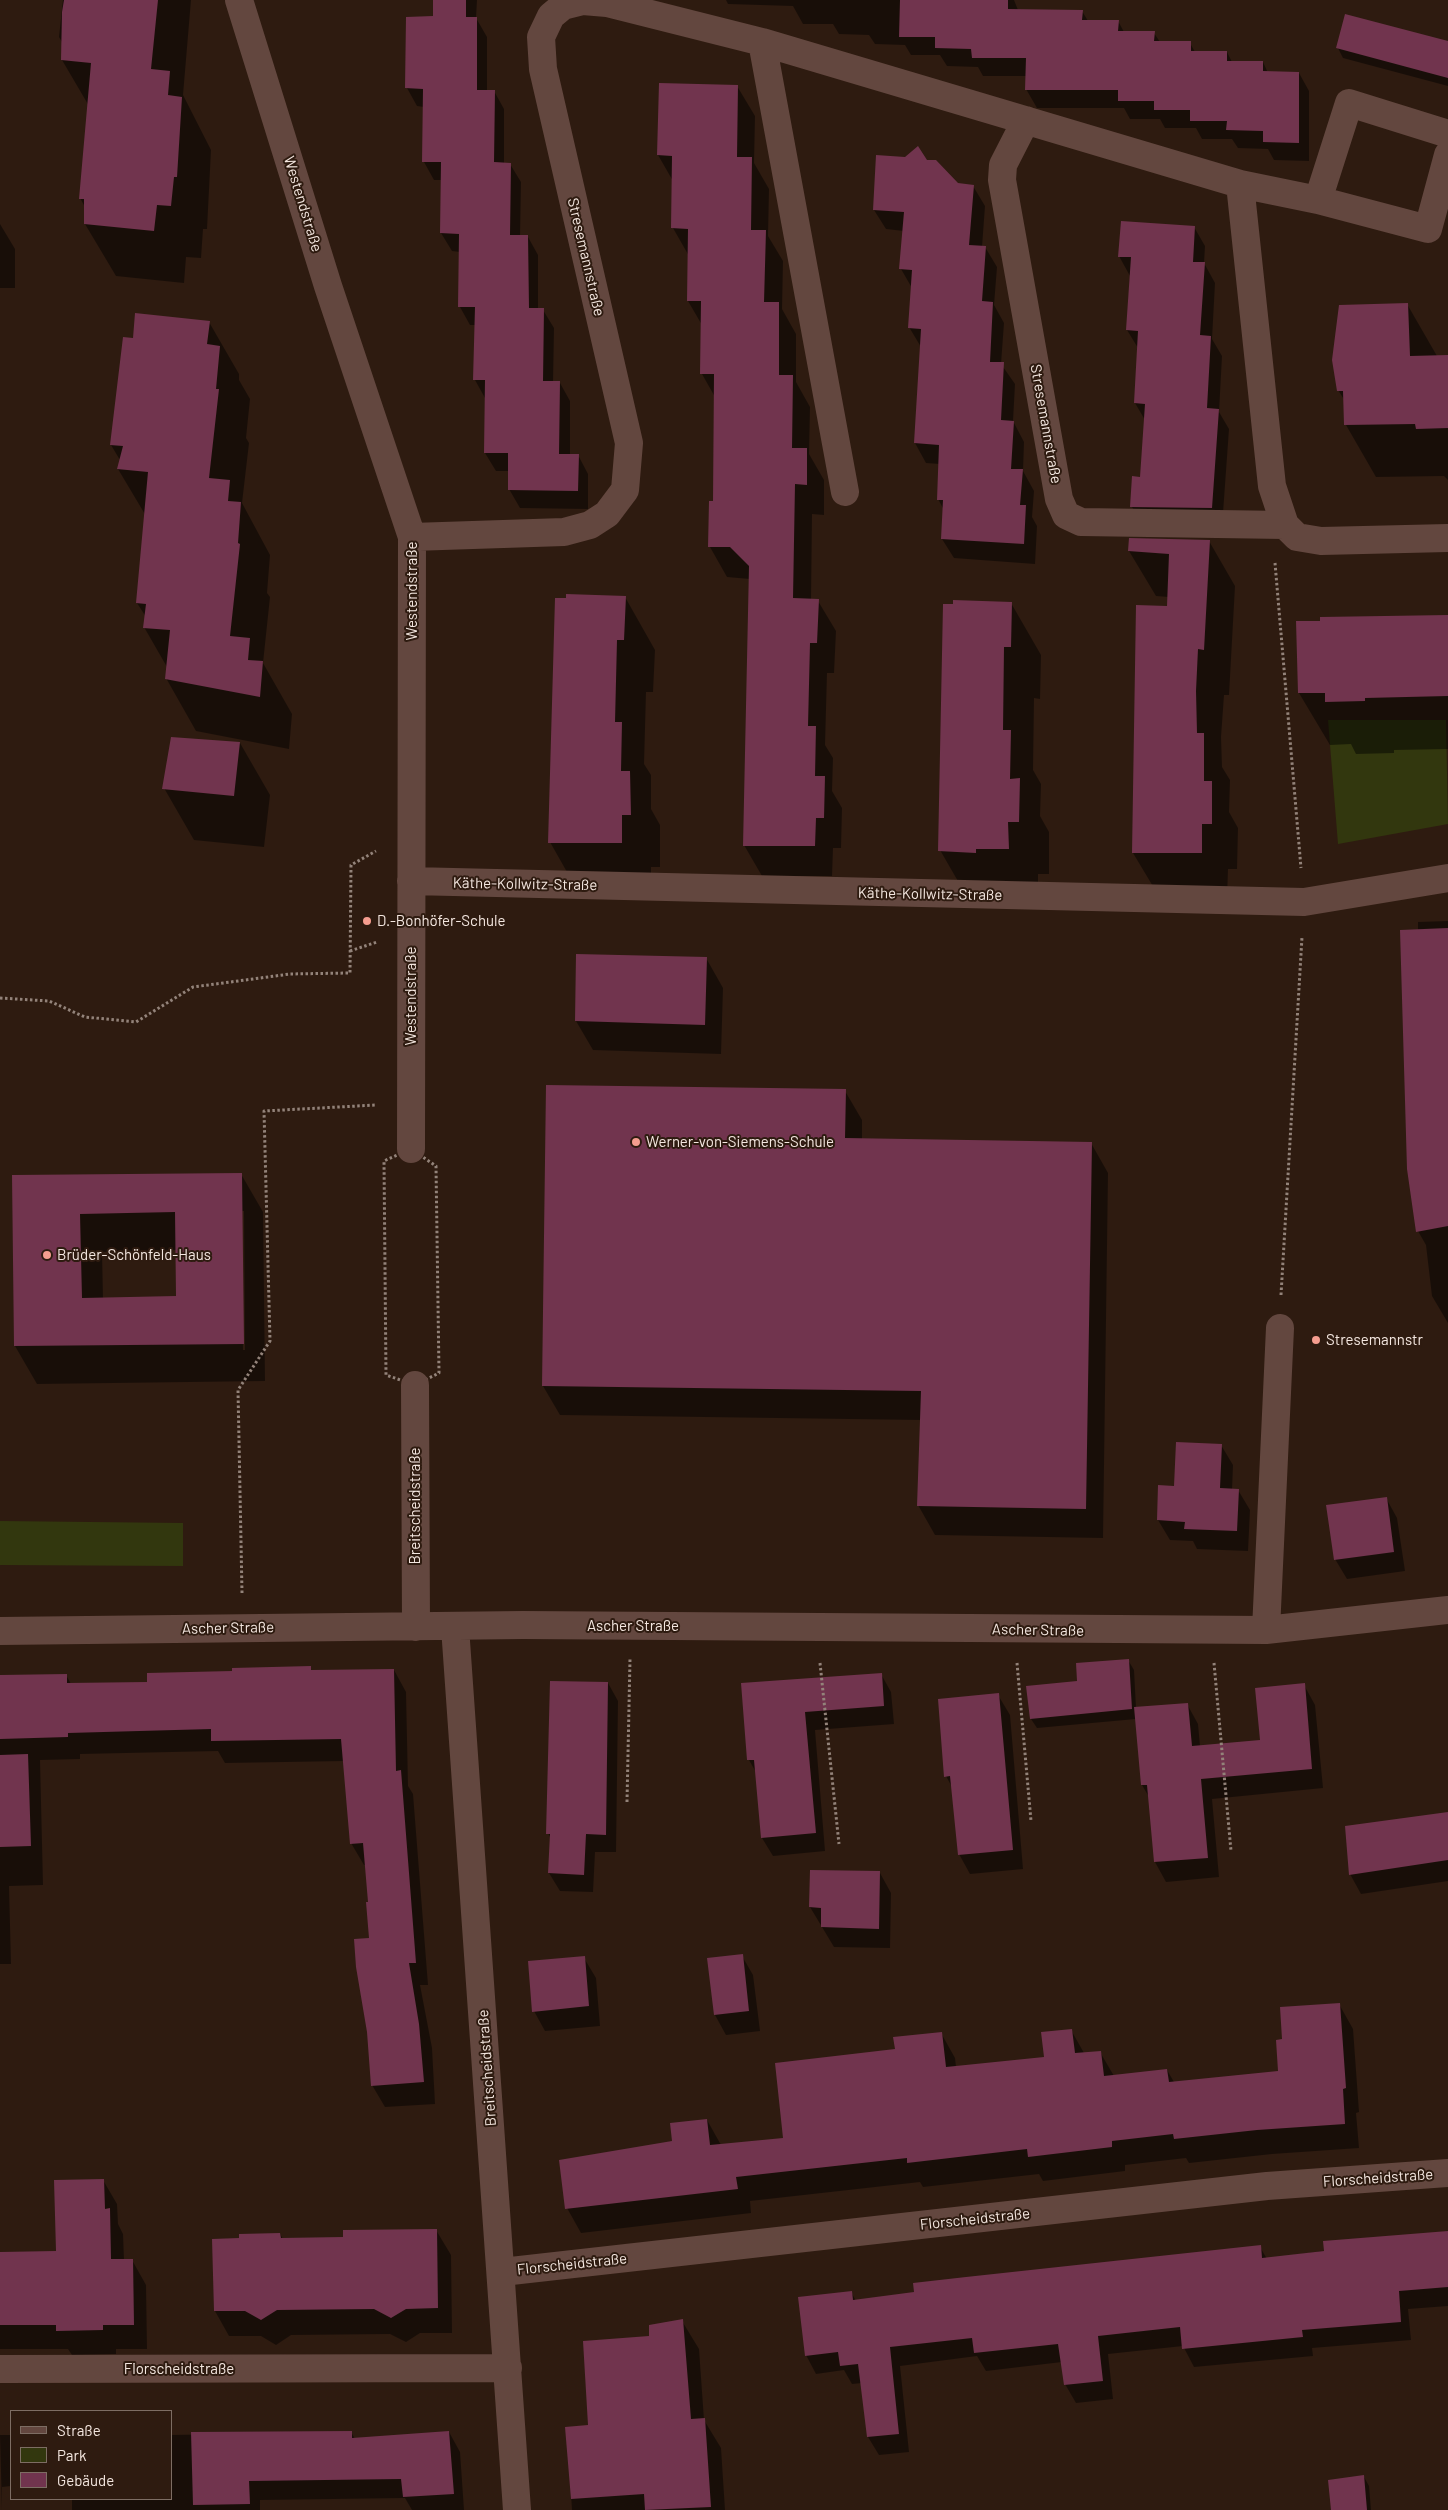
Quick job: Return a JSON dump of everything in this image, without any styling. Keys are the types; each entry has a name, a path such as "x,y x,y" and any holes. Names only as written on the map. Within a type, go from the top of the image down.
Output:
{"street":[{"name":"Westendstraße","path":"239,0 328,286 412,537 410,841 411,1149"},
{"name":"Stresemannstraße","path":"412,537 564,532 590,526 607,514 625,490 628,443 543,70 541,37 550,16 563,6 583,1 607,3 762,42 1240,184 1318,200 1428,229 1448,155"},
{"path":"762,42 845,492"},
{"path":"1318,200 1349,103 1448,134"},
{"name":"Stresemannstraße","path":"1026,120 1003,165 1002,180 1060,499 1066,515 1081,522 1285,525"},
{"path":"1240,184 1272,486 1285,525 1297,538 1321,541 1448,538"},
{"name":"Käthe-Kollwitz-Straße","path":"411,881 1304,902 1448,878"},
{"path":"1266,1630 1280,1328"},
{"name":"Breitscheidstraße","path":"415,1385 416,1627"},
{"name":"Ascher Straße","path":"0,1631 631,1626 1014,1630 1266,1630 1448,1610"},
{"name":"Breitscheidstraße","path":"454,1627 502,2272 517,2510"},
{"name":"Florscheidstraße","path":"502,2272 1267,2186 1448,2173"},
{"name":"Florscheidstraße","path":"0,2369 508,2368"}],"path":[{"path":"1280,1328 1304,902 1274,567 1285,525"},
{"path":"0,998 49,1001 84,1017 136,1022 193,987 290,974 350,973 351,865 386,846 410,841"},
{"path":"242,1628 238,1390 270,1341 264,1111 411,1103"},
{"path":"411,1149 436,1166 439,1373 415,1385 386,1375 384,1161 411,1149"},
{"path":"627,1802 631,1626"},
{"path":"816,1628 840,1844"},
{"path":"1014,1630 1032,1821"},
{"path":"1210,1630 1231,1851"}],"green space":[{"path":"1328,720 1446,720 1448,824 1338,844"},
{"path":"0,1521 183,1523 183,1566 0,1565"}],"building":[{"path":"64,0 158,0 151,69 170,71 168,95 182,97 177,177 174,177 171,206 157,205 154,231 84,224 84,199 79,199 91,63 61,60"},
{"path":"433,0 466,0 466,17 477,17 477,90 495,90 494,162 511,163 510,235 528,235 529,308 544,308 543,381 560,381 559,454 579,454 578,491 508,490 508,453 484,453 485,380 473,380 475,307 458,307 459,234 440,233 441,162 422,162 423,89 405,88 406,17 433,16"},
{"path":"900,0 1008,0 1008,9 1083,10 1082,20 1119,20 1118,31 1155,31 1154,41 1191,41 1191,51 1227,51 1227,61 1263,61 1263,71 1299,72 1299,143 1263,142 1263,131 1226,130 1227,121 1190,121 1190,110 1154,110 1154,101 1118,101 1118,90 1025,90 1026,58 972,58 971,49 935,48 935,37 899,37"},
{"path":"1345,14 1448,41 1448,78 1336,48"},
{"path":"659,83 738,85 737,157 752,157 751,230 766,230 764,302 779,302 779,375 793,375 792,448 807,448 807,485 795,484 793,598 819,599 817,643 810,643 808,726 816,726 815,776 825,776 824,818 816,818 815,846 743,846 749,566 730,547 708,547 709,501 713,501 714,374 700,374 701,301 687,301 688,229 671,228 672,156 657,155"},
{"path":"918,146 927,160 936,160 958,183 974,185 969,245 986,246 982,301 993,302 990,362 1004,362 1001,420 1014,421 1011,469 1023,469 1020,505 1026,505 1024,544 941,539 943,500 937,500 939,445 914,443 921,329 908,328 912,270 899,269 904,212 873,210 876,155 905,157"},
{"path":"1121,221 1195,226 1193,262 1205,262 1200,335 1211,336 1207,408 1219,409 1212,508 1130,507 1132,476 1140,477 1145,404 1134,403 1138,331 1126,330 1131,257 1118,257"},
{"path":"1408,303 1410,356 1448,355 1448,428 1416,429 1415,424 1344,425 1343,391 1337,391 1332,360 1339,305"},
{"path":"135,313 210,321 207,344 220,346 216,389 219,389 209,478 230,480 228,501 241,502 238,543 240,544 230,636 250,638 248,660 263,661 260,697 165,679 170,630 143,628 146,604 136,603 148,472 117,469 123,446 110,445 123,337 133,338"},
{"path":"1129,538 1210,540 1204,650 1198,649 1196,691 1197,733 1204,733 1204,781 1212,781 1212,824 1202,824 1202,853 1132,853 1136,605 1167,606 1169,554 1128,551"},
{"path":"566,594 626,596 624,640 617,640 615,722 622,722 621,771 630,771 631,815 622,815 622,843 548,843 555,598 566,598"},
{"path":"953,600 1012,602 1011,647 1004,647 1003,730 1011,730 1010,779 1020,778 1019,822 1008,822 1009,849 976,849 976,853 938,851 943,604 953,604"},
{"path":"1448,615 1448,696 1365,698 1365,701 1325,702 1325,693 1298,693 1296,621 1320,621 1320,617"},
{"path":"171,737 240,742 234,796 162,789"},
{"path":"1448,928 1448,1226 1416,1232 1407,1169 1400,930"},
{"path":"576,954 707,957 705,1025 575,1021"},
{"path":"546,1085 846,1089 845,1138 1092,1142 1086,1509 917,1506 921,1391 542,1386"},
{"name":"Brüder-Schönfeld-Haus","path":"242,1173 244,1344 14,1346 12,1175","holes":["175,1212 176,1296 82,1298 80,1214"]},
{"path":"1176,1442 1222,1444 1220,1488 1239,1489 1237,1531 1184,1529 1185,1522 1157,1520 1158,1485 1174,1486"},
{"path":"1387,1497 1394,1552 1334,1560 1326,1505"},
{"path":"1129,1659 1132,1709 1030,1719 1026,1686 1077,1681 1076,1663"},
{"path":"311,1666 311,1670 394,1669 396,1771 401,1770 416,1963 409,1963 419,2024 424,2082 371,2086 367,2032 356,1967 354,1939 369,1938 363,1843 350,1844 341,1739 211,1741 211,1729 68,1733 68,1737 0,1739 0,1675 67,1674 67,1683 147,1682 147,1673 232,1671 232,1668"},
{"path":"882,1673 884,1706 805,1712 816,1833 761,1838 754,1760 747,1760 741,1683"},
{"path":"550,1681 608,1682 606,1835 586,1834 584,1875 548,1873 550,1834 546,1834"},
{"path":"1305,1683 1312,1769 1201,1779 1208,1858 1154,1862 1147,1785 1141,1785 1134,1707 1188,1703 1192,1746 1260,1740 1255,1688"},
{"path":"999,1693 1013,1850 958,1855 950,1776 944,1777 938,1699"},
{"path":"28,1754 31,1846 0,1847 0,1755"},
{"path":"1448,1812 1448,1860 1349,1875 1345,1826"},
{"path":"810,1870 880,1871 879,1929 821,1927 821,1908 809,1907"},
{"path":"743,1954 749,2011 714,2015 707,1958"},
{"path":"585,1956 589,2006 532,2012 528,1961"},
{"path":"1340,2003 1346,2088 1343,2089 1345,2124 1257,2130 1174,2139 1173,2134 1112,2141 1112,2147 1028,2157 1027,2149 907,2163 907,2158 736,2177 738,2189 565,2209 559,2160 672,2141 670,2123 707,2119 710,2145 783,2138 775,2063 895,2049 893,2037 942,2032 946,2067 1044,2057 1041,2032 1072,2029 1075,2053 1101,2051 1104,2076 1167,2069 1169,2082 1278,2071 1276,2040 1282,2039 1280,2007"},
{"path":"104,2179 105,2209 110,2208 111,2259 133,2259 134,2325 103,2325 103,2330 56,2331 56,2325 0,2325 0,2252 56,2251 54,2180"},
{"path":"437,2229 438,2308 406,2309 391,2318 374,2309 277,2310 261,2320 245,2311 214,2311 212,2239 239,2238 239,2234 280,2233 281,2238 343,2237 343,2230"},
{"path":"1448,2231 1448,2287 1399,2291 1401,2322 1302,2330 1303,2337 1182,2349 1180,2327 1098,2336 1103,2381 1064,2385 1058,2344 974,2353 972,2338 890,2347 899,2434 867,2437 858,2364 840,2366 838,2352 805,2356 798,2297 852,2291 853,2300 914,2292 913,2283 1261,2245 1262,2258 1324,2251 1323,2241"},
{"path":"683,2319 691,2419 705,2418 711,2507 645,2510 644,2494 571,2499 565,2427 588,2425 583,2341 649,2336 649,2325"},
{"path":"352,2431 352,2438 449,2431 454,2494 403,2497 401,2479 249,2481 250,2504 193,2505 191,2432"},
{"path":"1364,2475 1367,2510 1331,2510 1328,2480"}],"place":[{"name":"D.-Bonhöfer-Schule","path":"367,921"},
{"name":"Werner-von-Siemens-Schule","path":"636,1142"},
{"name":"Brüder-Schönfeld-Haus","path":"47,1255"},
{"name":"Stresemannstr","path":"1316,1340"}]}
